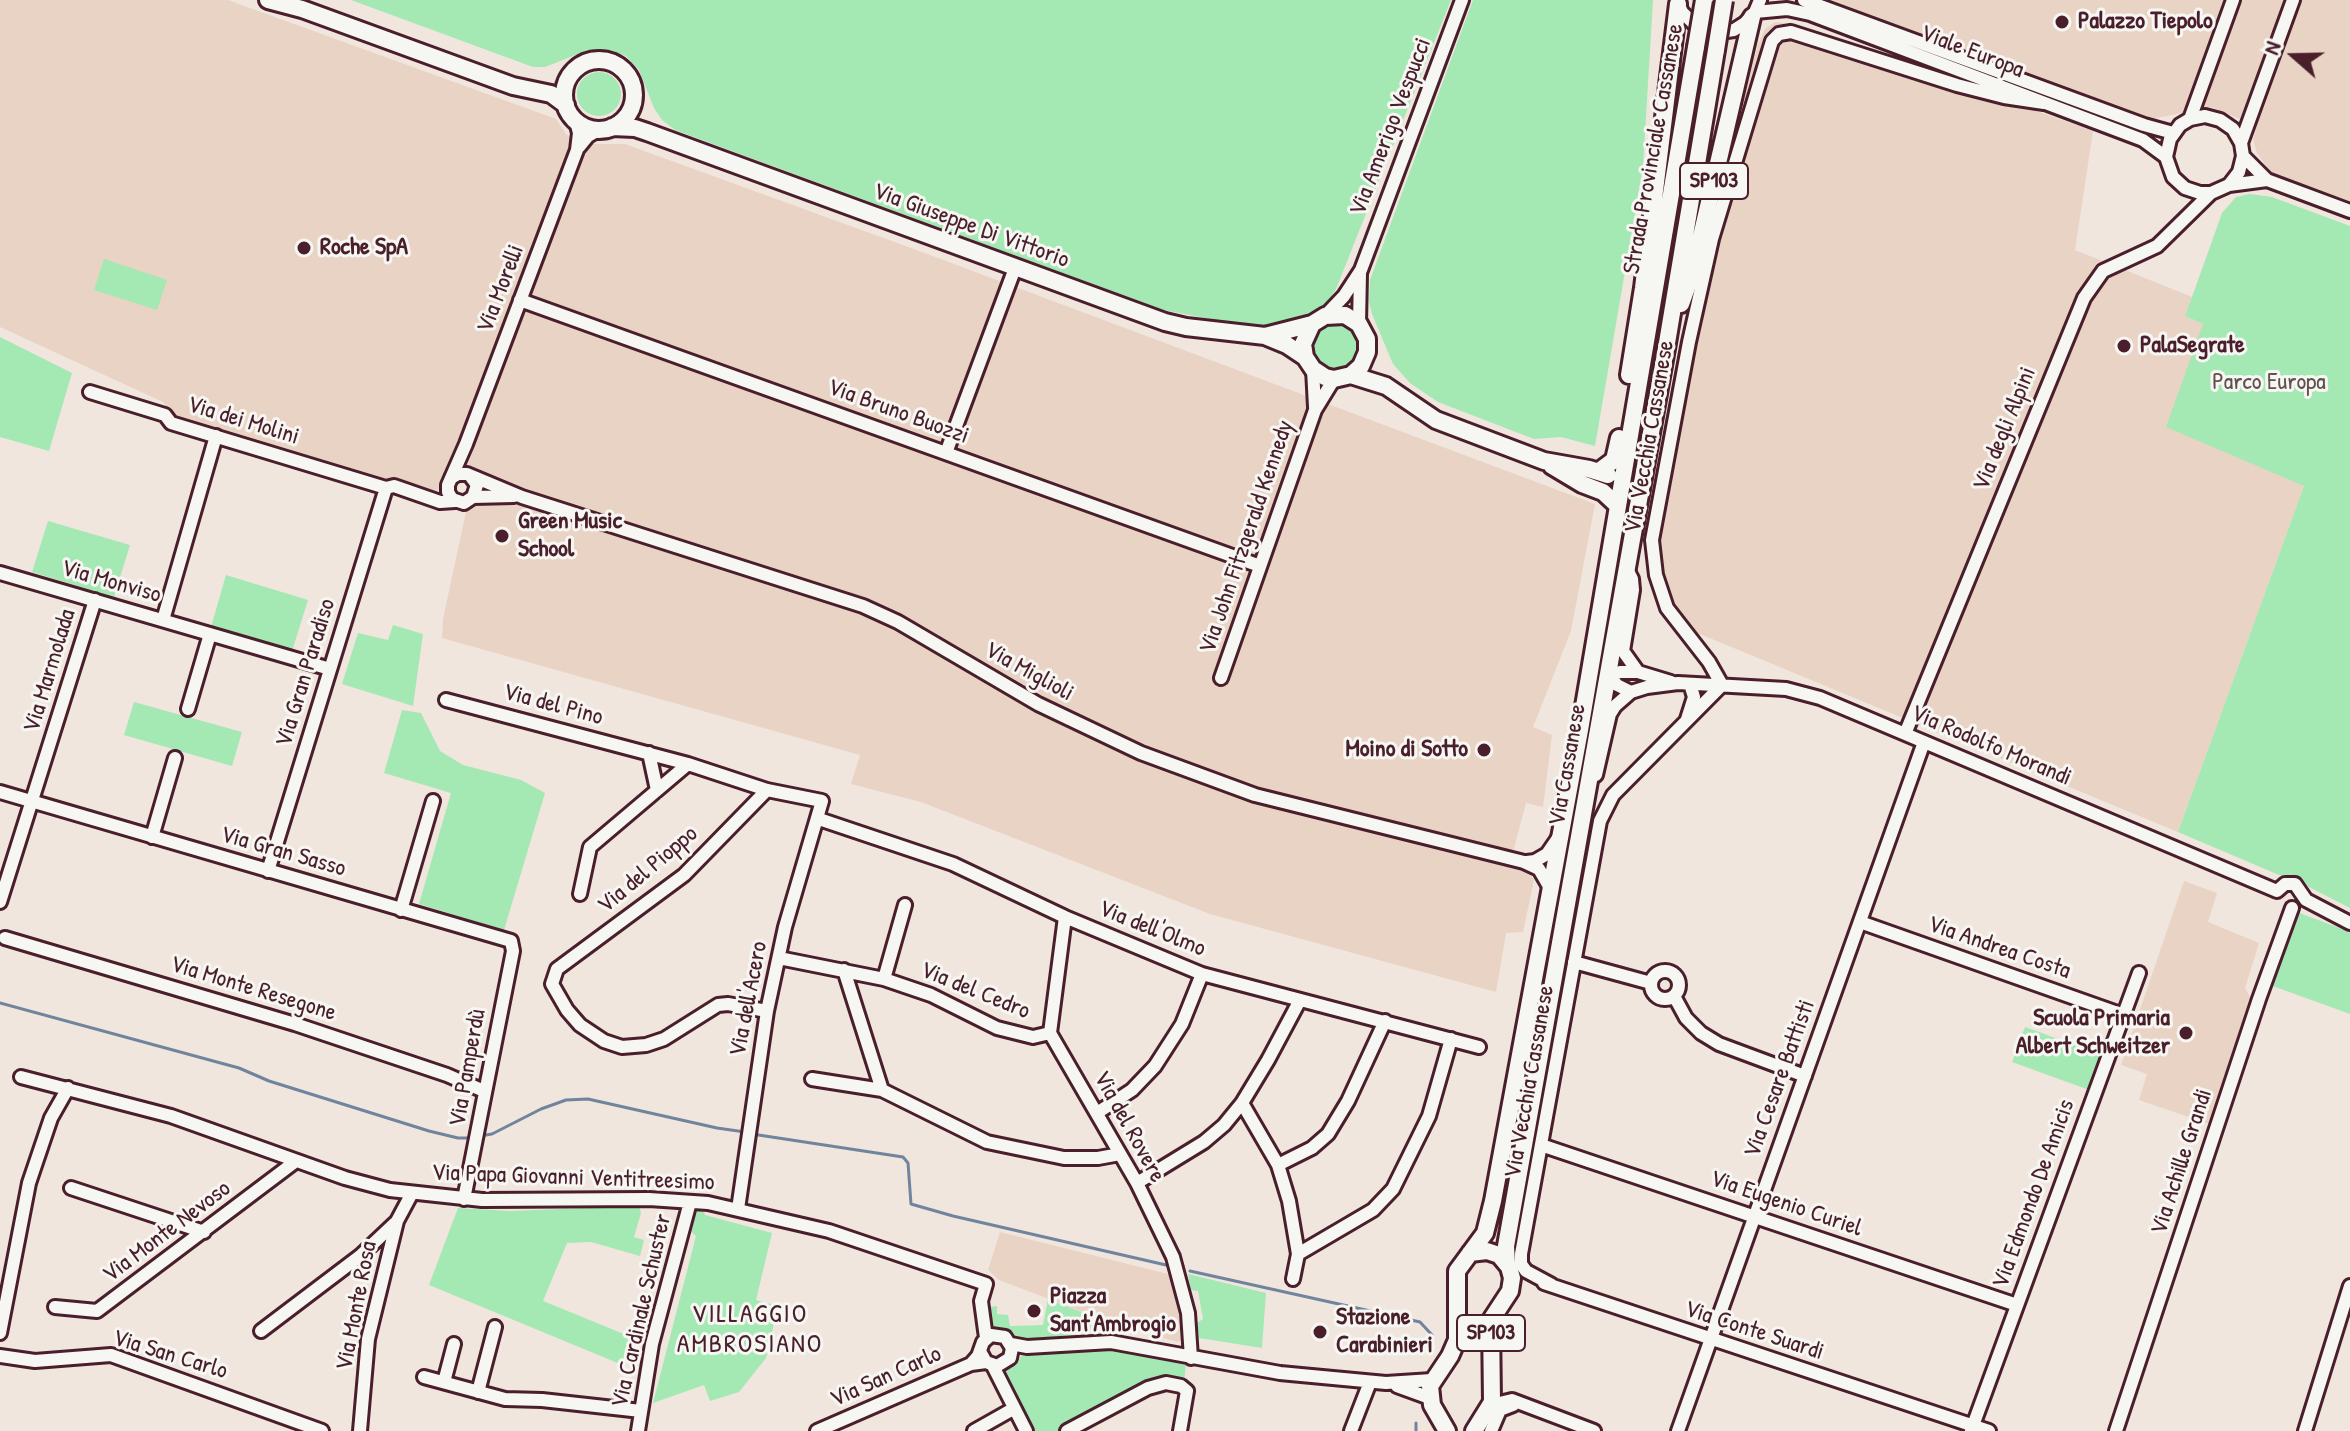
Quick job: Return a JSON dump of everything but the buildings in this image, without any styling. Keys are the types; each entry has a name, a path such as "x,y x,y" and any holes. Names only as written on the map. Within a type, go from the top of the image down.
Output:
{"main road":[{"path":"268,0 302,9 513,86 551,94 566,105 576,121 589,128 606,128 627,116 634,94 629,76 612,62 592,61 579,66 572,73 565,91 566,105"},
{"path":"283,0 302,9"},
{"name":"Strada Provinciale Cassanese","path":"1652,306 1704,0"},
{"name":"Strada Provinciale Cassanese","path":"1678,275 1724,0"},
{"path":"1598,472 1616,456 1649,246 1678,2"},
{"name":"SP103","path":"1667,343 1693,271 1756,10"},
{"path":"513,86 539,85 572,73"},
{"name":"Via Giuseppe Di Vittorio","path":"634,94 642,116 667,140"},
{"name":"Via Giuseppe Di Vittorio","path":"606,128 635,128 1173,325 1265,336 1287,345 1325,377 1342,377 1386,386 1436,420 1544,461 1608,476 1619,498"},
{"name":"Via Cassanese","path":"1489,1409 1491,1320 1512,1284 1506,1246 1678,275"},
{"name":"Via Cassanese","path":"1430,1398 1432,1380 1454,1348 1458,1330 1455,1278 1460,1265 1485,1233 1490,1216 1587,689 1652,306"},
{"name":"Via Giuseppe Di Vittorio","path":"1265,336 1345,315 1359,324 1367,339 1367,352 1386,386"},
{"path":"1309,363 1305,337 1318,320"},
{"path":"1342,377 1361,366 1367,352"},
{"path":"1632,359 1638,387"},
{"name":"Via Giuseppe Di Vittorio","path":"1544,461 1582,484 1619,498"},
{"path":"1627,569 1623,551 1629,509 1619,498 1644,472"},
{"path":"1587,689 1609,675 1601,658 1603,624 1599,615"},
{"path":"1470,1253 1481,1250 1494,1252 1508,1265"},
{"path":"1430,1398 1444,1424 1473,1423 1489,1409"},
{"path":"1474,1431 1489,1409"}],"street":[{"name":"Via Amerigo Vespucci","path":"1318,320 1344,296 1361,270 1462,0"},
{"name":"Viale Europa","path":"1804,0 2173,133"},
{"path":"2190,119 2233,0"},
{"path":"2229,185 2239,172 2242,149 2293,0"},
{"path":"1678,2 1691,22 1711,32 1734,30 1756,10"},
{"name":"Viale Europa","path":"1756,10 1787,9 1810,14 2143,140 2166,157 2171,173 2181,185 2195,192 2211,193"},
{"name":"Via Vecchia Cassanese","path":"1552,1285 1526,1271 1520,1260 1600,821 1613,795 1722,685 1709,662 1667,608 1656,575 1652,540 1689,342 1712,239 1772,41 1779,34 1791,32 1957,85 2044,103"},
{"path":"2166,157 2173,133 2190,119 2205,116 2220,120 2233,129 2242,149 2267,180"},
{"name":"Via Morelli","path":"450,482 577,150 579,133 576,121"},
{"name":"Via Morelli","path":"577,150 588,136 606,128"},
{"path":"2211,193 2229,185 2267,180 2350,211"},
{"name":"Via degli Alpini","path":"1905,734 2037,409 2092,283 2103,271 2157,246 2211,193"},
{"path":"946,453 1015,268"},
{"name":"Via Amerigo Vespucci","path":"1359,324 1361,270"},
{"name":"Via Bruno Buozzi","path":"520,300 1260,566"},
{"name":"Via John Fitzgerald Kennedy","path":"1309,363 1315,410"},
{"name":"Via John Fitzgerald Kennedy","path":"1221,678 1315,410 1342,377"},
{"name":"Via dei Molini","path":"90,392 165,415 171,423 386,488 394,486 440,502 455,501"},
{"path":"163,620 216,436"},
{"name":"Via Morelli","path":"466,444 463,459 469,476"},
{"path":"420,494 436,493 458,474 522,497"},
{"path":"469,476 477,485 473,497"},
{"path":"450,482 450,496 464,503 473,497 522,497"},
{"name":"Via Gran Paradiso","path":"268,871 386,488"},
{"name":"Via Miglioli","path":"522,497 870,609 1038,704 1106,738 1255,795 1524,862"},
{"path":"1627,569 1633,590 1623,651 1638,672"},
{"name":"Via Monviso","path":"0,573 330,669"},
{"name":"Via Marmolada","path":"32,802 95,600"},
{"path":"188,709 210,634"},
{"name":"Via Rodolfo Morandi","path":"1609,675 1638,672 1684,683"},
{"path":"1589,784 1600,765 1610,714 1631,692 1617,685 1609,675"},
{"path":"1684,683 1694,697 1684,725"},
{"name":"Via Rodolfo Morandi","path":"1631,692 1684,683 1799,691 2277,891"},
{"name":"Via del Pino","path":"446,700 649,753 767,790 822,801"},
{"name":"Via Cesare Battisti","path":"1678,1431 1924,742"},
{"path":"649,753 657,790"},
{"path":"152,837 175,758"},
{"path":"580,894 590,847 688,764"},
{"name":"Via del Pioppo","path":"767,790 684,875 557,969 552,978 552,985 580,1025 604,1041 622,1047 646,1045 664,1039 718,1005 767,1011"},
{"name":"Via Gran Sasso","path":"0,792 504,938 513,944"},
{"path":"401,910 433,801"},
{"name":"Via dell'Acero","path":"738,1209 767,1011 785,927 822,801"},
{"path":"0,902 32,802"},
{"name":"Via dell'Olmo","path":"819,819 953,864 1065,917 1202,974 1479,1047"},
{"path":"1524,862 1535,861 1547,854 1560,832"},
{"path":"1524,862 1539,869 1550,888"},
{"name":"Via Rodolfo Morandi","path":"2297,904 2298,887 2290,883 2282,885 2276,898 2280,905 2297,904 2350,923"},
{"name":"Via Achille Grandi","path":"2116,1431 2259,999 2297,904"},
{"name":"Via del Cedro","path":"884,979 905,905"},
{"path":"1050,1033 1065,917"},
{"name":"Via Andrea Costa","path":"1860,922 2123,1015"},
{"name":"Via Monte Resegone","path":"5,938 380,1051 484,1091"},
{"name":"Via Pamperdù","path":"464,1199 513,944"},
{"name":"Via del Cedro","path":"779,958 884,979 931,995 997,1028 1033,1037 1050,1033"},
{"path":"1574,962 1651,983"},
{"path":"844,970 882,1090"},
{"path":"1659,973 1672,973 1679,984 1674,996 1667,999 1654,994 1651,983 1659,973"},
{"name":"Via Edmondo De Amicis","path":"1972,1428 2139,973"},
{"path":"1097,1113 1132,1090 1155,1066 1182,1024 1202,974"},
{"path":"1674,996 1686,1018 1701,1033 1719,1044 1805,1076"},
{"path":"1137,1183 1212,1136 1242,1103 1300,1000"},
{"path":"1278,1165 1312,1148 1328,1134 1348,1101 1385,1021"},
{"name":"Via del Rovere","path":"1050,1033 1137,1183 1173,1257 1183,1284 1191,1358"},
{"path":"1298,1254 1373,1210 1393,1189 1432,1109 1451,1039"},
{"name":"Via Papa Giovanni Ventitreesimo","path":"21,1077 171,1116 358,1182 412,1193 464,1199 649,1199 690,1202 738,1209 829,1231 986,1284 981,1301 989,1332"},
{"path":"812,1079 882,1090 987,1142 1064,1158 1098,1158 1120,1154"},
{"path":"0,1333 29,1183 51,1118 68,1088"},
{"path":"1242,1103 1278,1165 1298,1254 1293,1279"},
{"name":"Via Eugenio Curiel","path":"1541,1145 2017,1305"},
{"name":"Via Monte Nevoso","path":"55,1307 97,1311 296,1161"},
{"path":"71,1188 204,1232"},
{"name":"Via Monte Rosa","path":"360,1431 368,1339 397,1221 412,1193"},
{"name":"Via Cardinale Schuster","path":"638,1431 652,1344 690,1202"},
{"path":"261,1331 360,1256 397,1221"},
{"path":"360,1256 384,1268"},
{"name":"Via Conte Suardi","path":"1508,1265 1517,1274 1972,1428 1989,1431"},
{"path":"2305,1431 2350,1286"},
{"path":"478,1392 495,1327"},
{"path":"989,1332 1005,1337 997,1357"},
{"path":"989,1332 1001,1383 1026,1431"},
{"path":"997,1357 1027,1347 1111,1342 1280,1373 1386,1383 1432,1380"},
{"path":"444,1382 454,1344"},
{"name":"Via San Carlo","path":"0,1356 35,1361 111,1355 322,1431"},
{"name":"Via San Carlo","path":"817,1431 971,1364 997,1357"},
{"path":"424,1377 505,1399 641,1411"},
{"path":"1351,1431 1370,1382"},
{"path":"1067,1431 1148,1388 1166,1383 1181,1386 1187,1391 1180,1431"},
{"path":"1386,1383 1430,1398"},
{"path":"1489,1409 1508,1400 1594,1431"},
{"path":"1491,1431 1502,1409 1511,1405 1531,1408"},
{"path":"974,1431 1013,1409"}],"shaded area":[{"path":"0,0 228,0 556,119 566,134 580,142 625,144 1595,504 1571,631 1533,727 1552,735 1543,807 1526,803 1513,852 1529,856 1525,869 1534,880 1523,932 1506,933 1496,992 1210,914 921,802 851,784 860,755 442,638 443,619 467,507 477,504 482,489 480,477 445,481 441,490 420,494 175,417 163,402 0,327"},
{"path":"1829,0 2350,0 2350,203 2272,174 2257,153 2253,139 2257,126 2211,107 2152,119"},
{"path":"1775,22 1790,24 2093,131 2075,250 2192,297 2185,316 2203,324 2304,486 2178,832 1671,622 1657,599 1650,574 1708,239 1758,44 1765,29"},
{"name":"Scuola Primaria Albert Schweitzer","path":"2184,881 2217,893 2208,922 2259,943 2245,988 2252,1001 2209,1124 2139,1100 2147,1074 2121,1065"},
{"path":"1000,1232 1172,1275 1184,1339 1178,1342 1122,1327 999,1280 988,1270"}],"green space":[{"path":"351,0 1451,0 1336,289 1328,301 1309,315 1270,326 1237,324 1163,310 675,130 662,120 654,108 639,70 626,56 613,51 588,50 545,67 533,67"},
{"path":"1473,0 1653,0 1643,167 1595,446 1561,437 1534,439 1438,402 1410,383 1393,364 1372,314 1370,280"},
{"path":"599,72 615,78 621,94 615,110 599,116 583,110 577,94 583,78"},
{"name":"Parco Europa","path":"2250,194 2272,197 2350,226 2350,908 2309,887 2301,879 2279,875 2178,832 2304,486 2166,427 2203,324 2185,316 2222,213 2236,197"},
{"path":"104,259 167,280 157,310 94,290"},
{"path":"1336,324 1351,331 1358,346 1351,361 1336,368 1321,361 1314,346 1321,331"},
{"path":"0,337 72,373 49,451 0,437"},
{"path":"48,521 130,545 114,597 32,572"},
{"path":"226,575 308,600 292,651 211,627"},
{"path":"393,625 423,634 413,706 342,684 358,633 388,640"},
{"path":"134,702 242,732 232,766 124,735"},
{"path":"402,710 421,713 440,751 463,765 521,780 545,793 504,930 419,904 451,793 384,773"},
{"path":"2297,912 2350,932 2350,1014 2270,985"},
{"path":"2025,1027 2105,1056 2092,1091 2012,1062"},
{"path":"639,1206 641,1213 634,1237 644,1240 640,1256 591,1242 567,1243 543,1301 636,1339 625,1366 429,1285 458,1208 510,1211"},
{"path":"702,1207 705,1215 772,1233 756,1300 778,1306 766,1358 739,1392 710,1401 704,1385 653,1403 696,1236 688,1229 692,1217"},
{"path":"1188,1274 1266,1293 1262,1348 1199,1338 1197,1323 1203,1319 1198,1291 1191,1290"},
{"path":"1048,1299 1122,1328 1016,1342 1008,1332 992,1326 989,1307 997,1306 997,1314 1008,1315 1010,1326 1043,1325"},
{"path":"1104,1347 1186,1364 1184,1382 1144,1385 1058,1431 1035,1431 1004,1372 1022,1355"}],"waterway":[{"path":"0,1003 239,1068 269,1081 429,1131 472,1138"},
{"path":"480,1136 492,1134 566,1100 588,1099 745,1132"},
{"path":"752,1134 903,1157 908,1163 911,1204 1166,1265"},
{"path":"1190,1271 1420,1322 1432,1335"},
{"path":"1416,1423 1416,1431"}],"place":[{"name":"Palazzo Tiepolo","path":"2062,22"},
{"name":"Roche SpA","path":"304,248"},
{"name":"PalaSegrate","path":"2124,346"},
{"name":"Green Music School","path":"502,536"},
{"name":"Moino di Sotto","path":"1484,750"},
{"name":"Scuola Primaria Albert Schweitzer","path":"2186,1033"},
{"name":"Piazza Sant'Ambrogio","path":"1034,1311"},
{"name":"Stazione Carabinieri","path":"1320,1332"}],"district":[{"name":"VILLAGGIO AMBROSIANO","path":"750,1330"}]}
